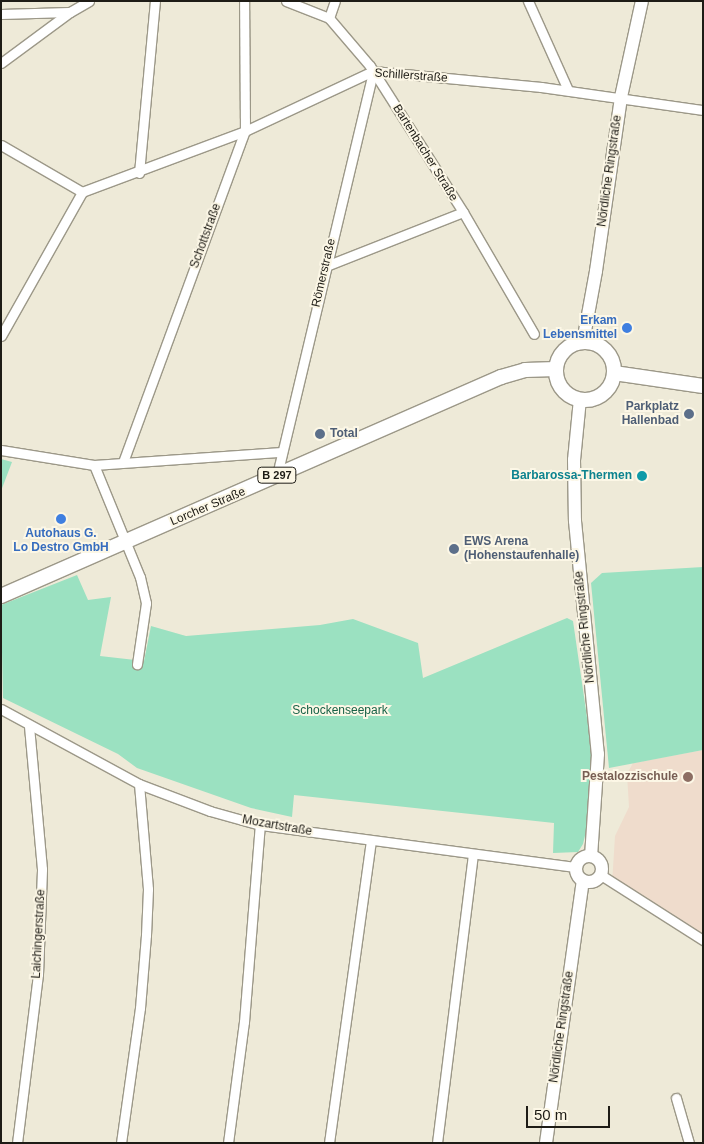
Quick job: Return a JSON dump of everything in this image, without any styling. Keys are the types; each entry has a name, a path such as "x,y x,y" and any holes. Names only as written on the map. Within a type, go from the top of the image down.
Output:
{"main road":[{"path":"583,342 592,343 608,354 614,373 606,390 599,396 580,399 565,392 556,369 561,354 583,342"},
{"name":"Lorcher Straße","path":"1,596 501,377 525,370 556,369"},
{"path":"614,373 703,386"}],"street":[{"path":"1,63 70,12 89,1"},
{"path":"139,173 155,1"},
{"name":"Schottstraße","path":"123,462 245,132 244,1"},
{"name":"Bartenbacher Straße","path":"286,1 329,18 373,71 462,212 534,334"},
{"path":"329,18 335,1"},
{"path":"528,1 568,90"},
{"name":"Nördliche Ringstraße","path":"583,342 596,271 621,97 642,1"},
{"path":"1,14 70,12"},
{"name":"Schillerstraße","path":"82,192 139,173 245,132 373,71 568,90 703,110"},
{"name":"Römerstraße","path":"277,475 373,71"},
{"path":"1,145 82,192 1,336"},
{"path":"326,266 462,212"},
{"name":"Nördliche Ringstraße","path":"580,399 574,460 575,521 598,754 591,856"},
{"path":"1,450 94,465 282,452"},
{"path":"94,465 140,577 146,603 137,664"},
{"name":"Mozartstraße","path":"1,709 29,726 140,784 210,811 260,825 473,855 576,867"},
{"name":"Laichingerstraße","path":"17,1143 38,974 42,869 29,726"},
{"path":"121,1143 140,1008 146,935 148,889 140,784"},
{"path":"228,1143 246,996 260,825"},
{"path":"329,1143 371,841"},
{"path":"437,1143 473,855"},
{"path":"591,856 601,863 601,875 591,882 583,881 577,875 576,867 582,857 591,856"},
{"path":"601,875 703,940"},
{"name":"Nördliche Ringstraße","path":"546,1143 583,881"},
{"path":"676,1098 689,1143"}],"shaded area":[{"path":"703,750 703,940 612,884 615,836 629,807 627,774 633,763"}],"green space":[{"path":"1,459 12,462 1,491"},
{"path":"703,567 703,750 609,768 591,583 602,573"},
{"name":"Schockenseepark","path":"77,575 88,600 111,597 100,656 144,661 151,626 186,636 320,625 353,619 418,643 423,678 567,618 573,621 592,752 589,819 583,844 578,852 553,853 554,823 294,795 292,817 251,808 137,768 118,754 3,698 1,605"}],"place":[{"name":"Erkam Lebensmittel","path":"627,328"},
{"name":"Parkplatz Hallenbad","path":"689,414"},
{"name":"Total","path":"320,434"},
{"name":"Barbarossa-Thermen","path":"642,476"},
{"name":"Autohaus G. Lo Destro GmbH","path":"61,519"},
{"name":"EWS Arena (Hohenstaufenhalle)","path":"454,549"},
{"name":"Pestalozzischule","path":"688,777"}]}
